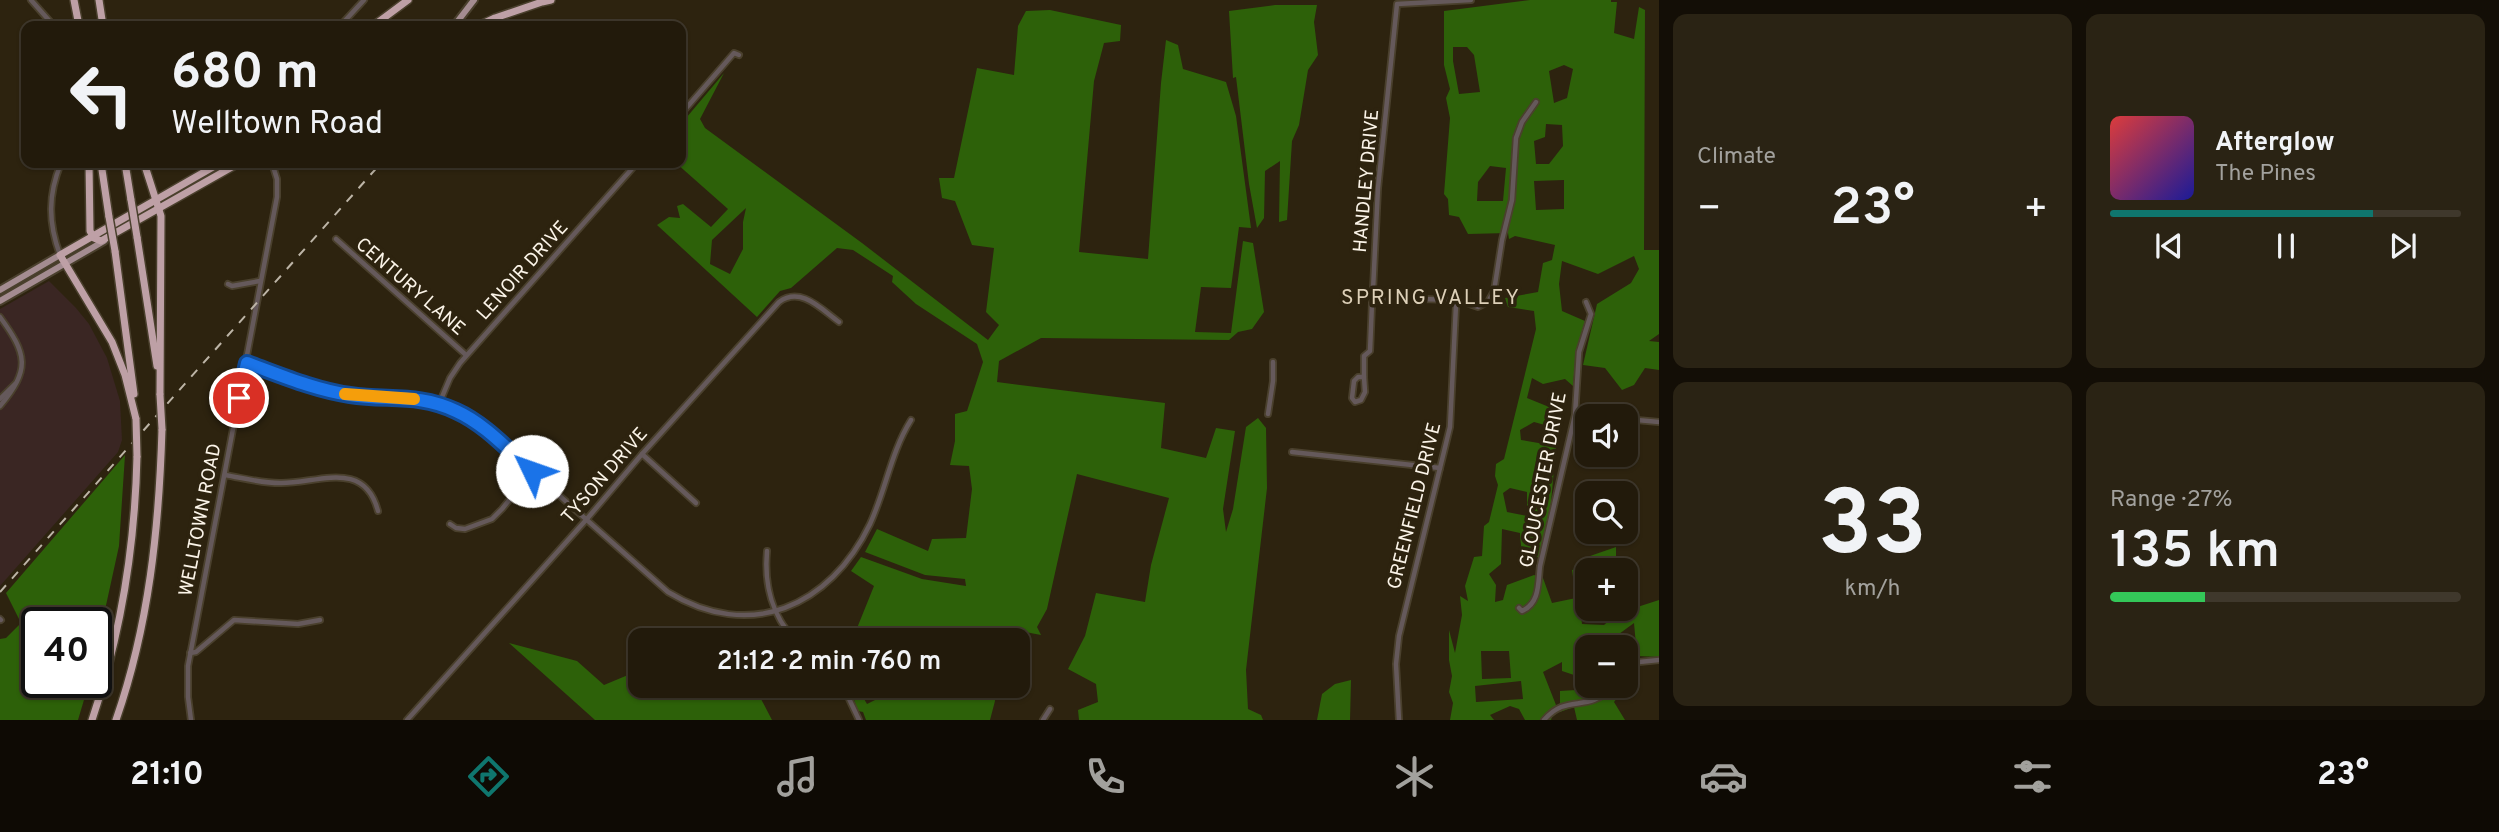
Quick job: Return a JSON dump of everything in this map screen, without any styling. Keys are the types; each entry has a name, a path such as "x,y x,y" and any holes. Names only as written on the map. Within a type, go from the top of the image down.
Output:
{"highway":[{"path":"75,0 78,21"},
{"path":"99,0 102,21"},
{"path":"379,21 407,0"},
{"path":"489,21 547,1"},
{"path":"89,168 90,216 93,237 99,241 230,168"},
{"path":"92,720 112,652 128,570 137,456 130,351 101,168"},
{"path":"126,168 160,395"},
{"path":"116,720 139,643 153,569 160,496 161,225 157,199 146,168"},
{"path":"136,419 125,375 112,342 60,255 211,168"},
{"path":"150,181 161,190 183,184"},
{"path":"161,225 166,211 190,191"},
{"path":"81,244 88,234 90,216"}],"main road":[{"path":"458,21 474,0"},
{"path":"0,301 105,240"},
{"path":"0,290 60,255"}],"street":[{"path":"31,0 50,21"},
{"path":"345,21 365,0"},
{"name":"HANDLEY DRIVE","path":"1364,377 1364,356 1370,351 1372,303 1376,295 1373,290 1378,188 1397,5 1471,0"},
{"path":"686,108 734,53 739,55"},
{"path":"1376,295 1381,298 1451,300 1480,307 1485,304 1492,295 1512,200 1517,132 1536,102"},
{"path":"59,168 53,184 50,207 52,227 60,255"},
{"name":"WELLTOWN ROAD","path":"191,720 187,675 190,653 278,192 274,168"},
{"name":"LENOIR DRIVE","path":"439,404 450,378 466,355 633,168"},
{"name":"CENTURY LANE","path":"336,239 466,355"},
{"path":"228,284 232,286 260,281"},
{"name":"TYSON DRIVE","path":"407,720 766,314 783,299 793,296 805,298 839,322"},
{"name":"GREENFIELD DRIVE","path":"1399,720 1396,664 1399,636 1451,417 1455,305 1451,300"},
{"name":"GLOUCESTER DRIVE","path":"1576,404 1579,352 1591,314 1586,302"},
{"path":"0,317 17,341 21,350 22,366 16,384 0,406"},
{"path":"1268,414 1273,362"},
{"path":"247,363 342,394 396,397 439,404 474,421 668,592 690,604 723,614 750,615 775,611 796,604 821,589 834,577 853,553 871,522 900,437 911,420"},
{"path":"1364,377 1364,395 1360,402 1355,402 1352,398 1354,381 1364,377"},
{"path":"0,399 16,384"},
{"name":"GLOUCESTER DRIVE","path":"1519,608 1522,611 1531,607 1538,590 1542,557 1575,415"},
{"path":"1638,420 1659,422"},
{"path":"1292,452 1440,468"},
{"path":"642,454 696,503"},
{"path":"450,524 465,529 492,519 532,472"},
{"path":"225,475 278,483 322,477 344,478 366,487 378,511"},
{"path":"767,551 766,577 775,611 787,628"},
{"path":"190,653 196,652 227,623 237,618 298,624 320,620"},
{"path":"1638,663 1659,660"},
{"path":"849,698 859,720"},
{"path":"1544,720 1552,711 1564,705 1597,701 1600,698"},
{"path":"1043,720 1050,709"}],"shaded area":[{"path":"49,281 89,324 107,358 120,401 122,440 118,452 0,586 0,309"}],"green space":[{"path":"1530,0 1611,0 1617,2 1614,33 1634,39 1639,7 1645,10 1644,250 1659,250 1659,334 1649,341 1659,342 1659,370 1645,368 1634,385 1622,390 1605,368 1583,365 1597,304 1631,283 1639,269 1634,256 1598,274 1562,261 1559,284 1562,311 1585,321 1576,352 1573,386 1565,379 1543,384 1532,378 1527,398 1559,411 1552,427 1534,422 1520,430 1521,440 1556,446 1551,503 1539,557 1522,558 1520,533 1502,529 1501,564 1489,574 1496,585 1495,602 1503,600 1507,585 1534,575 1543,578 1552,603 1575,598 1575,621 1582,621 1582,624 1604,625 1608,621 1638,621 1638,607 1659,600 1659,657 1638,656 1638,635 1635,635 1634,623 1618,635 1575,635 1575,682 1574,675 1562,671 1562,662 1543,672 1556,705 1551,720 1525,720 1519,709 1510,706 1490,715 1494,720 1450,720 1453,703 1449,692 1452,676 1449,630 1455,653 1462,615 1460,596 1468,601 1465,586 1474,557 1482,556 1484,526 1489,522 1498,485 1495,476 1496,464 1504,459 1536,329 1534,311 1508,307 1505,298 1538,292 1543,263 1552,260 1555,245 1515,236 1509,239 1508,233 1468,234 1459,217 1449,215 1448,199 1444,194 1450,118 1446,98 1450,89 1444,65 1444,11","holes":["1453,47 1467,47 1474,55 1480,92 1459,94","1564,65 1573,69 1567,98 1554,103 1549,71","1546,124 1562,125 1563,146 1549,164 1536,164 1534,141 1545,137","1490,166 1506,168 1503,201 1477,201 1478,182","1564,180 1564,209 1536,210 1534,181","1510,488 1527,492 1527,516 1507,512 1503,493","1481,651 1509,651 1511,678 1482,679","1521,681 1523,699 1476,702 1475,686"]},
{"path":"1275,5 1317,5 1314,22 1318,55 1308,70 1299,125 1292,141 1287,220 1279,222 1280,161 1265,171 1264,218 1257,228 1236,77 1233,78 1229,11"},
{"path":"1050,10 1121,25 1120,41 1104,43 1094,81 1079,252 1148,259 1166,40 1178,45 1183,69 1226,82 1236,116 1251,228 1239,227 1231,288 1201,287 1195,332 1231,333 1243,241 1253,243 1264,312 1252,329 1238,332 1229,340 1041,338 999,361 997,382 1165,403 1161,448 1206,458 1216,428 1235,431 1223,509 1226,532 1233,509 1246,427 1258,418 1266,428 1267,488 1246,670 1248,709 1261,715 1263,720 1079,720 1078,710 1098,702 1096,684 1068,669 1085,636 1096,593 1145,602 1151,565 1169,498 1077,474 1047,609 1037,627 1041,635 1030,633 1030,628 857,628 874,586 851,571 861,557 922,579 966,586 965,579 925,575 865,552 877,529 928,551 932,539 966,538 972,489 969,466 950,465 955,441 955,414 967,411 983,362 977,344 916,304 892,282 893,276 853,250 837,248 791,288 780,291 757,317 657,225 669,217 680,218 677,206 683,204 711,227 728,209 682,168 686,168 686,118 724,73 700,119 705,128 988,340 999,325 986,312 994,248 972,245 955,201 942,198 939,178 954,178 977,68 1014,75 1018,26 1026,11","holes":["746,208 743,249 730,274 710,264 712,240"]},
{"path":"125,455 119,546 106,607 21,607 21,623 6,593"},
{"path":"1616,547 1616,558 1589,558 1590,556"},
{"path":"1575,569 1575,591 1572,570"},
{"path":"21,623 21,698 85,698 78,720 0,720 0,639 6,638"},
{"path":"509,643 577,661 604,685 628,675 628,698 761,698 772,720 595,720"},
{"path":"1351,680 1350,720 1317,720 1322,694 1335,684"},
{"path":"1575,690 1575,698 1617,698 1614,702 1625,720 1577,720 1574,707 1560,712 1560,691"},
{"path":"853,698 864,698 867,704 879,698 995,698 995,701 990,720 866,720 863,712 858,711"}],"railway":[{"path":"507,21 526,0"},
{"path":"0,592 377,168"}],"slow traffic":[{"path":"345,394 414,399"}],"district":[{"name":"SPRING VALLEY","path":"1431,298"}],"route":[{"path":"239,398 247,363 342,394 428,401 467,416 532,471"}]}
